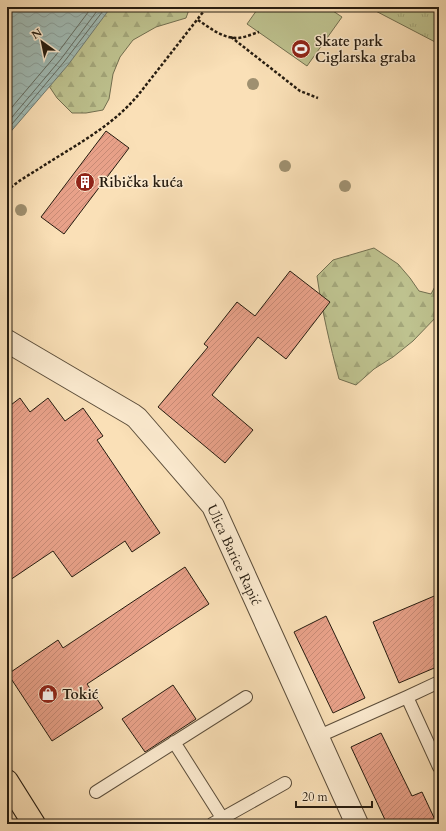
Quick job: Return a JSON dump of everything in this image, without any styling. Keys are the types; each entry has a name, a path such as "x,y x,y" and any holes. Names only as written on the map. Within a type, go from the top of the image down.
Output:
{"main road":[{"path":"7,781 34,824"}],"street":[{"name":"Ulica Barice Rapić","path":"7,341 137,418 213,506 357,824"}],"lane":[{"path":"317,737 407,698 439,682"},
{"path":"96,792 246,697"},
{"path":"407,698 439,767"},
{"path":"174,742 220,822 285,783"}],"path":[{"path":"7,191 95,132 130,105 207,7"},
{"path":"198,20 215,32 231,37 238,38 259,32"},
{"path":"231,37 300,91 318,98"}],"green space":[{"path":"85,7 190,7 186,18 156,27 133,40 120,57 113,74 109,99 103,110 86,113 72,113 57,98 47,83"},
{"name":"Skate park Ciglarska graba","path":"259,7 327,7 342,17 307,66 247,24"},
{"path":"368,7 439,7 439,44"},
{"path":"374,248 398,264 419,291 431,294 439,279 439,314 413,341 393,357 374,369 356,385 339,379 326,328 317,276 333,260"}],"water":[{"path":"7,7 111,7 68,65 7,136"}],"building":[{"name":"Ribička kuća","path":"106,131 129,148 64,234 41,217"},
{"path":"290,271 330,302 286,359 258,337 212,395 253,430 225,463 158,407 208,347 204,344 237,302 255,316"},
{"path":"20,398 30,412 48,398 65,421 83,408 103,436 97,440 160,533 132,552 125,541 72,577 53,551 7,582 7,408"},
{"path":"185,567 209,604 87,684 103,708 52,741 8,674 58,640 63,648"},
{"path":"439,594 439,666 399,683 373,622"},
{"path":"326,616 365,698 333,713 294,632"},
{"path":"173,685 196,719 145,752 122,719"},
{"path":"381,733 412,796 422,792 437,824 387,824 351,747"}],"place":[{"name":"Skate park Ciglarska graba","path":"301,49"},
{"name":"Ribička kuća","path":"85,182"},
{"name":"Tokić","path":"48,694"}]}
